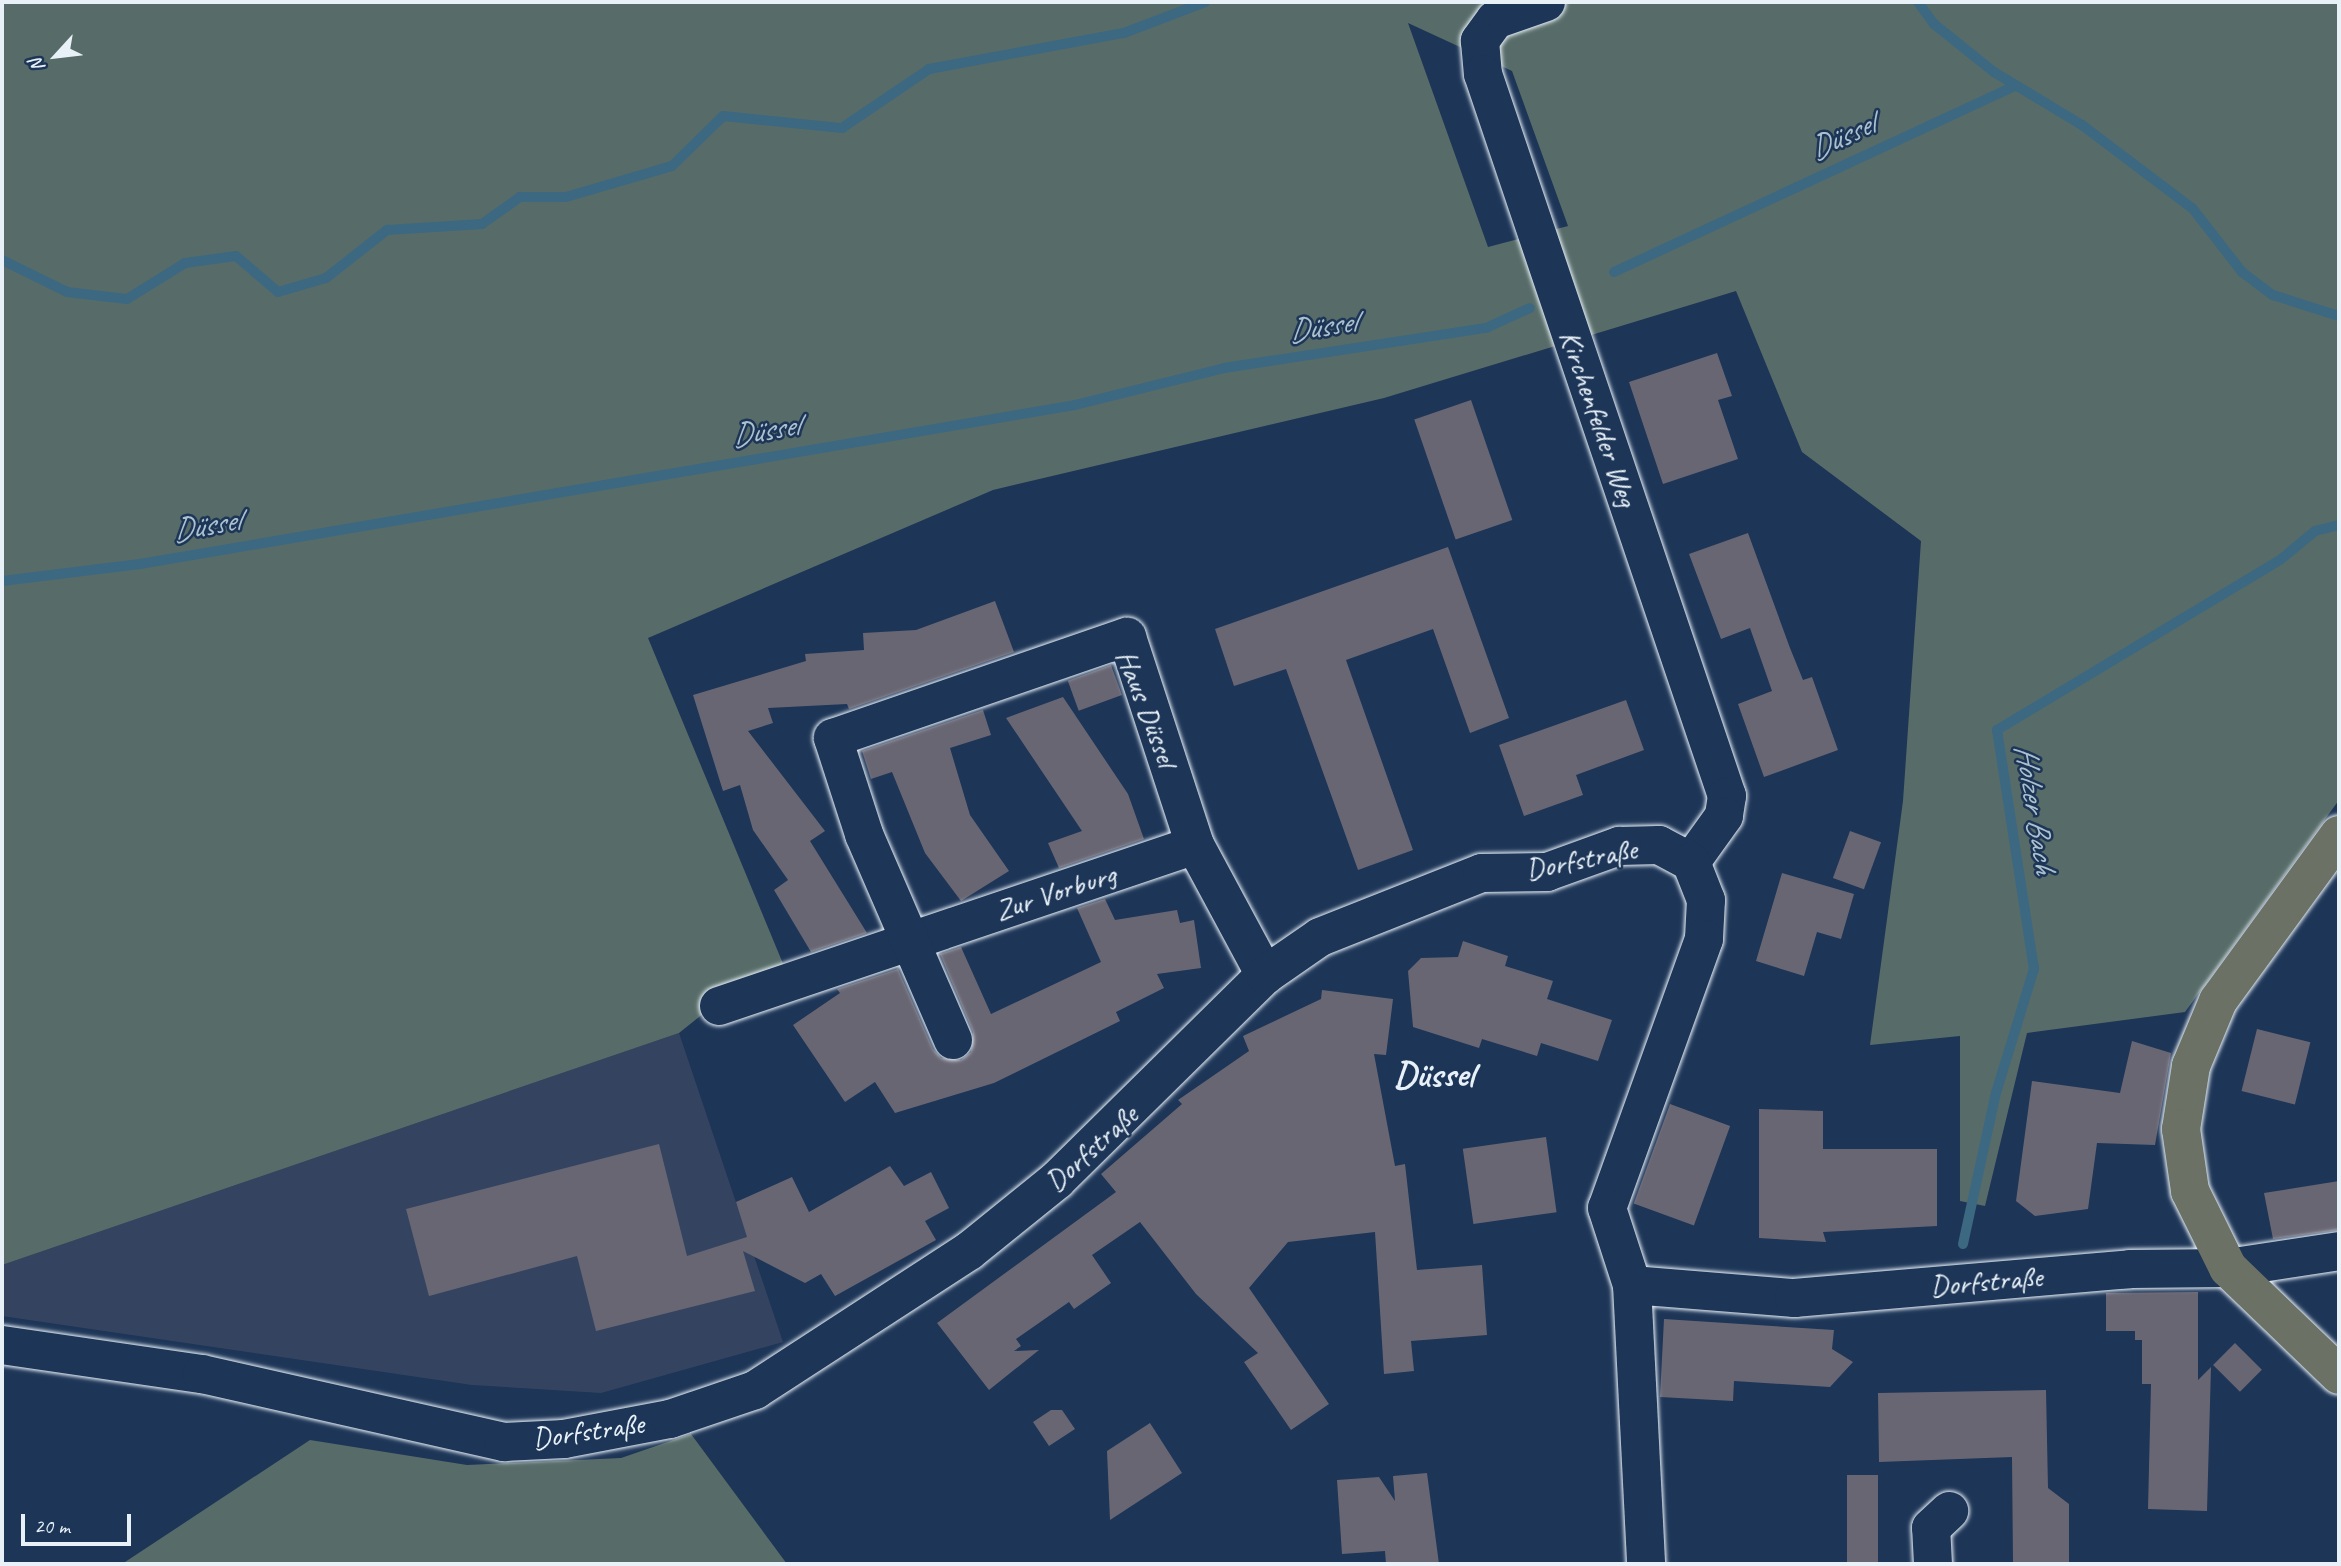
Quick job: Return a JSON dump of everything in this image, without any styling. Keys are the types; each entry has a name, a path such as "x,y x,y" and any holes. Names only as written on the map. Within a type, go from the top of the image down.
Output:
{"main road":[{"path":"2339,835 2218,1001 2191,1066 2182,1129 2190,1191 2228,1268 2339,1375"}],"street":[{"name":"Kirchenfelder Weg","path":"1546,2 1495,20 1480,41 1483,74 1727,796 1724,816 1691,862"},
{"name":"Haus Düssel","path":"914,939 864,834 833,738 1127,637 1195,845 1265,975"},
{"name":"Zur Vorburg","path":"719,1006 1195,845"},
{"name":"Dorfstraße","path":"18,1347 202,1374 504,1442 564,1439 670,1419 755,1390 969,1251 1068,1171 1265,975 1349,920 1482,873 1547,872 1619,846 1660,845 1691,862"},
{"path":"1646,1564 1632,1285 1607,1208 1704,939 1706,900 1691,862"},
{"path":"914,939 953,1040"},
{"name":"Dorfstraße","path":"1632,1285 1794,1298 2130,1269 2228,1268 2339,1251"},
{"path":"1933,1564 1931,1528 1949,1511"}],"shaded area":[{"path":"679,1033 783,1342 601,1393 472,1385 2,1316 2,1265"}],"green space":[{"path":"2,2 2339,2 2339,800 2185,1012 2027,1033 1985,1206 1960,1201 1960,1036 1870,1045 1903,801 1921,541 1802,452 1736,291 1384,398 993,490 648,638 791,983 709,1009 679,1033 2,1265","holes":["1408,23 1512,71 1568,226 1488,247"]},
{"path":"691,1434 787,1564 122,1564 310,1440 467,1465 621,1458"}],"building":[{"path":"1717,353 1732,396 1718,400 1738,459 1663,484 1629,382"},
{"path":"1471,400 1512,520 1456,540 1414,420"},
{"path":"1748,533 1803,680 1812,677 1838,750 1764,777 1738,704 1772,691 1750,628 1721,639 1689,554"},
{"path":"1448,547 1509,718 1470,733 1433,629 1346,660 1413,850 1358,870 1286,669 1234,686 1215,629"},
{"path":"995,601 1014,652 849,709 847,704 768,708 773,723 748,731 825,831 810,841 867,933 811,952 774,890 788,880 753,830 740,785 723,791 693,695 806,661 805,654 864,650 863,633 916,630"},
{"path":"1111,665 1122,695 1079,711 1068,681"},
{"path":"1063,697 1128,794 1144,839 1059,868 1048,843 1082,831 1006,718"},
{"path":"1626,700 1644,750 1576,775 1583,795 1524,816 1499,745"},
{"path":"983,710 991,735 950,748 970,815 1009,871 961,901 925,853 892,772 871,779 862,751"},
{"path":"1850,831 1881,842 1864,889 1833,878"},
{"path":"1782,873 1854,894 1841,939 1817,932 1804,976 1756,961"},
{"path":"1105,899 1115,920 1177,910 1180,923 1194,920 1201,968 1157,974 1164,988 1116,1012 1120,1021 994,1083 895,1113 875,1082 845,1102 793,1025 840,993 837,989 898,969 933,1049 941,1058 961,1060 971,1052 973,1032 940,954 961,947 991,1014 1101,962 1077,908"},
{"path":"1463,941 1508,956 1505,966 1553,981 1547,999 1612,1020 1598,1061 1541,1043 1537,1056 1482,1039 1479,1048 1413,1027 1408,971 1421,958 1458,957"},
{"path":"1322,990 1393,999 1386,1055 1374,1054 1395,1166 1405,1164 1417,1270 1482,1265 1487,1335 1411,1341 1414,1371 1384,1374 1375,1232 1288,1242 1249,1288 1329,1404 1291,1430 1244,1362 1258,1353 1196,1294 1140,1222 1092,1255 1111,1283 1074,1309 1069,1302 1016,1339 1021,1346 1014,1351 1039,1350 989,1390 937,1323 1116,1192 1101,1174 1182,1104 1178,1100 1249,1051 1243,1036 1321,999"},
{"path":"2257,1029 2310,1042 2295,1104 2242,1091"},
{"path":"2132,1041 2171,1053 2155,1145 2097,1143 2088,1209 2035,1216 2016,1201 2032,1081 2120,1093"},
{"path":"1670,1104 1730,1126 1694,1225 1634,1204"},
{"path":"1759,1109 1823,1111 1823,1149 1937,1149 1937,1226 1823,1232 1826,1242 1759,1238"},
{"path":"1546,1137 1557,1212 1473,1224 1463,1149"},
{"path":"659,1144 687,1256 747,1237 736,1202 792,1177 809,1212 890,1166 904,1186 931,1172 949,1208 925,1221 936,1240 835,1296 821,1274 805,1283 743,1251 755,1291 596,1331 577,1256 429,1296 406,1209"},
{"path":"2339,1181 2339,1230 2273,1239 2264,1193"},
{"path":"2198,1292 2198,1380 2211,1367 2207,1511 2148,1509 2151,1384 2142,1384 2142,1340 2135,1340 2135,1331 2106,1331 2106,1293"},
{"path":"1664,1319 1834,1330 1832,1349 1853,1362 1830,1387 1734,1381 1733,1401 1660,1397"},
{"path":"2235,1343 2262,1370 2240,1392 2213,1365"},
{"path":"2046,1390 2048,1488 2069,1504 2069,1562 2013,1562 2012,1457 1879,1462 1878,1393"},
{"path":"1051,1410 1062,1410 1075,1429 1049,1446 1033,1422"},
{"path":"1150,1423 1182,1473 1110,1520 1107,1451"},
{"path":"1427,1473 1439,1564 1386,1564 1385,1551 1342,1554 1337,1480 1379,1477 1395,1501 1393,1476"},
{"path":"1847,1475 1878,1475 1878,1564 1847,1564"}],"waterway":[{"name":"Düssel","path":"2,260 67,292 127,299 185,263 236,256 278,292 326,278 387,230 482,224 520,197 566,197 672,166 723,116 842,128 929,69 1124,33 1205,2"},
{"name":"Düssel","path":"1918,2 1934,24 1994,72 2082,125 2193,209 2242,272 2273,295 2339,316"},
{"name":"Düssel","path":"1614,272 2016,85"},
{"name":"Düssel","path":"2,581 140,564 1075,405 1224,368 1486,328 1530,308"},
{"name":"Holzer Bach","path":"1963,1244 1996,1093 2034,969 1997,730 2280,560 2315,531 2339,525"}],"district":[{"name":"Düssel","path":"1434,1074"}]}
